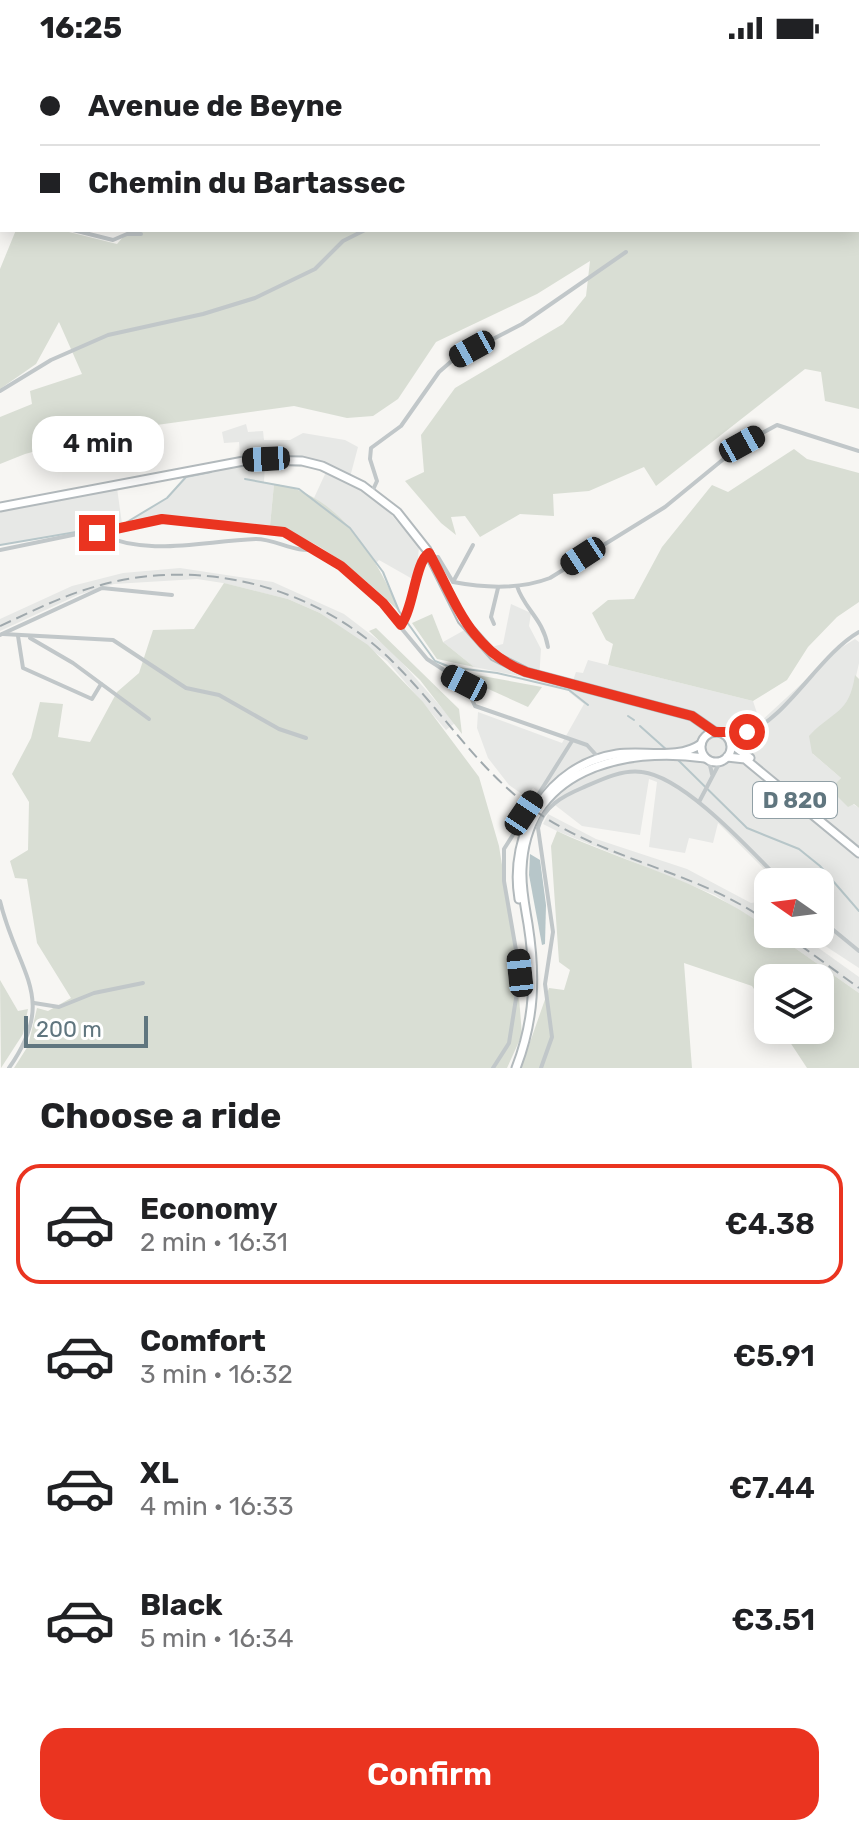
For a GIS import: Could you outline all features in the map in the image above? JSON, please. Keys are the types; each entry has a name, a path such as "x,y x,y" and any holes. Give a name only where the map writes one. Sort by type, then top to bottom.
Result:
{"main road":[{"path":"0,507 269,459 322,466 372,492 397,512 430,556 462,620 485,648 505,663 526,672 692,716 730,742 724,760 683,754 661,755 618,759 589,768 558,788 540,810 526,840 522,872 532,956 532,1013 516,1068"},
{"path":"679,713 701,729 707,759"},
{"path":"683,754 719,732"},
{"name":"D 820","path":"730,742 859,851"},
{"name":"D 820","path":"724,760 745,759 859,851"}],"street":[{"path":"81,232 113,240 133,232 141,234"},
{"path":"0,391 51,360 108,335 255,298 315,269 343,241 361,232"},
{"path":"372,492 377,481 370,459 371,448 401,426 439,372 454,359 522,324 626,252"},
{"path":"453,582 498,587 550,578 658,512 742,444 777,425 859,451"},
{"path":"0,550 43,539 97,533 150,519 276,530 316,549 372,593 403,622 436,668 464,683 475,706 587,745 597,756"},
{"path":"97,533 139,547 163,544 186,548 257,539 304,550 316,549"},
{"path":"453,582 473,545"},
{"path":"403,622 418,580 421,560 438,557 453,582"},
{"path":"517,586 534,610 548,647"},
{"path":"494,624 491,617 498,587"},
{"path":"1,634 102,588 172,595"},
{"path":"1,634 28,637 57,651 149,719"},
{"path":"17,634 21,637 23,668 92,699 101,684"},
{"path":"719,732 750,731 778,709 821,661 858,634"},
{"path":"28,637 71,635 113,640 186,688 219,695 247,708 279,729 306,738"},
{"path":"730,742 737,732"},
{"path":"493,1068 509,1043 520,973 504,881 504,849 572,741"},
{"path":"707,759 713,776"},
{"path":"699,802 724,760"},
{"path":"601,766 605,778"},
{"path":"541,1068 552,1037 545,984 553,932 540,822 561,799 605,778 646,773 699,802 767,868"},
{"path":"0,901 34,1003 26,1045 9,1068"},
{"path":"834,930 859,951"},
{"path":"34,1003 59,1007 94,993 143,983"}],"shaded area":[{"path":"15,232 69,232 117,244 127,232 859,232 859,409 825,401 821,372 805,369 656,486 644,467 589,491 553,494 554,516 520,514 480,537 465,516 451,517 456,535 441,523 405,481 424,472 421,435 455,388 563,324 586,296 590,261 537,294 436,342 398,399 373,416 347,418 294,406 106,432 0,464 0,417 32,404 30,391 82,374 59,322 36,364 0,389 0,269"},
{"path":"246,424 248,432 263,431 264,440 290,440 303,433 345,440 358,447 349,481 389,512 419,547 416,581 379,560 376,563 350,528 314,498 326,472 311,468 265,464 264,482 274,484 270,526 168,516 130,520 167,498 186,477 241,466 239,442 224,443 222,432"},
{"path":"794,449 807,459 859,473 859,602 837,617 808,647 787,680 753,701 608,665 613,644 606,640 592,613 608,600 634,599 662,547 712,485 728,492"},
{"path":"274,484 317,500 352,530 379,570 399,611 355,572 323,549 306,539 270,526"},
{"path":"117,488 122,524 0,545 0,512"},
{"path":"180,568 273,582 344,614 391,650 455,723 446,730 387,661 320,613 288,599 223,583 197,579 114,584 78,595 0,631 0,619 72,586 123,573"},
{"path":"224,583 288,599 320,613 368,645 423,702 479,777 499,846 515,947 522,1035 507,1068 14,1068 28,1046 37,1008 48,1011 71,998 37,943 27,879 15,878 10,861 28,850 29,802 12,774 31,738 40,702 63,704 58,737 90,742 117,692 139,673 153,630 194,629"},
{"path":"511,604 531,613 529,626 541,649 539,680 474,667 443,642 470,627 491,647 503,644"},
{"path":"432,614 443,642 474,667 437,659 412,623"},
{"path":"376,628 459,709 462,734 420,680 369,631"},
{"path":"855,639 859,642 859,663 851,699 813,754 841,778 830,790 859,808 859,968 828,948 834,948 834,868 763,868 718,823 713,843 689,838 685,853 649,847 657,782 649,779 640,835 582,826 533,788 526,797 509,785 488,758 477,728 478,712 562,743 584,704 569,692 576,672 583,673 588,660 753,701 760,722 839,649"},
{"path":"444,669 542,687 528,707"},
{"path":"855,675 859,679 859,808 854,804 848,807 830,789 841,778 812,753 809,736 844,705"},
{"path":"548,814 596,839 687,869 754,902 754,920 715,895 543,824"},
{"path":"557,831 666,874 754,919 754,948 795,948 818,964 754,964 754,989 684,963 692,1068 521,1068 549,988 564,990 570,970 559,962 551,846"},
{"path":"530,854 540,860 546,905 545,944 542,945 529,875"},
{"path":"795,948 819,948 859,977 859,993 834,975 834,964 818,964"},
{"path":"834,975 859,993 859,1068 807,1068 791,1044 834,1044"},
{"path":"0,980 18,1011 28,1009 23,1034 1,1068"}],"waterway":[{"path":"127,522 167,498 186,477 211,472"},
{"path":"245,479 299,489 350,528 383,572 399,611 435,661 450,667 497,673 569,690 588,705"},
{"path":"0,545 82,531"},
{"path":"628,716 634,720"},
{"path":"640,726 668,751"},
{"path":"676,758 747,828 799,849 820,866 859,911"}],"railway":[{"path":"0,626 75,593 140,577 218,577 294,597 362,635 392,661 477,758 534,810 590,842 711,890 754,913"},
{"path":"804,948 859,988"}],"route":[{"path":"97,533 150,519 186,520 284,532 341,566 383,603 401,625 413,599 419,565 423,556 429,553 462,620 485,648 505,663 526,672 692,716 715,732 747,732"}]}
